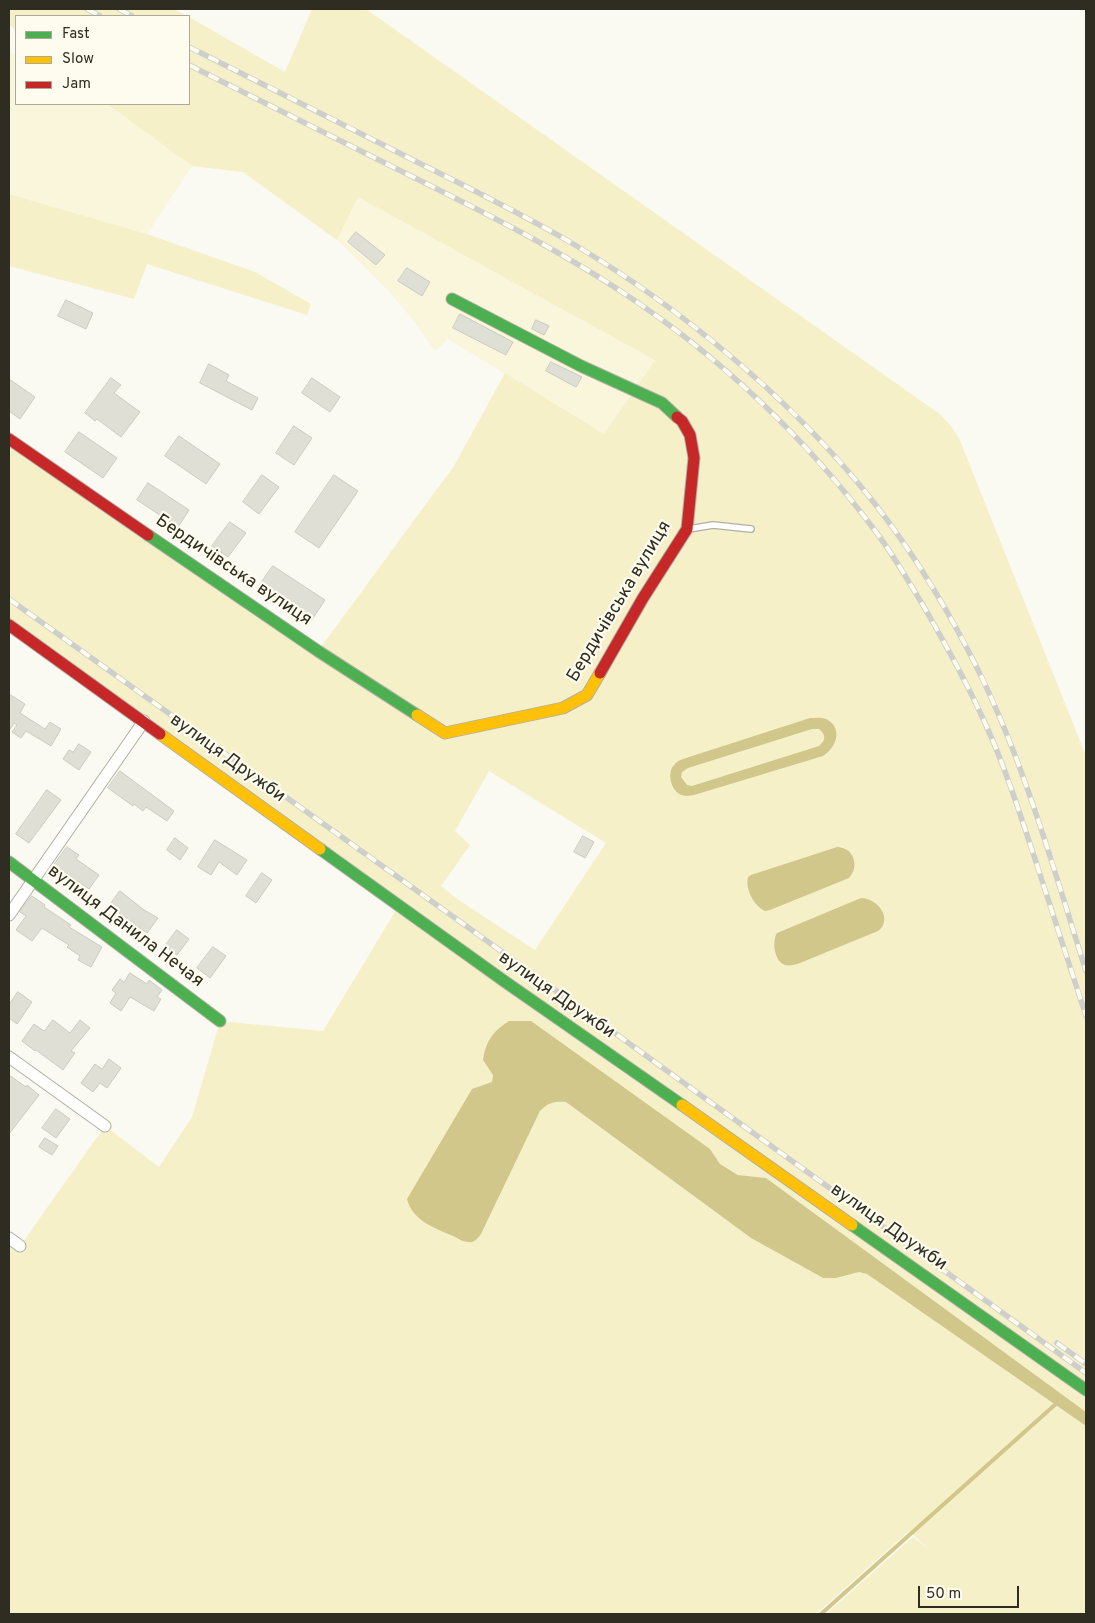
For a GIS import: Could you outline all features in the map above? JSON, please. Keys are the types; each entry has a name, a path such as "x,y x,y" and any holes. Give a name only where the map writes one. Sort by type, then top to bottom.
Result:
{"street":[{"name":"Бердичівська вулиця","path":"9,439 318,651 445,733 563,708 587,695 643,598 686,529 694,458 690,436 682,420 662,403 581,366 452,299"},
{"name":"вулиця Дружби","path":"9,625 504,981 790,1180 1086,1390"},
{"path":"9,915 144,721"},
{"name":"вулиця Данила Нечая","path":"9,862 220,1021"},
{"path":"9,1057 105,1126"},
{"path":"9,1238 20,1246"}],"lane":[{"path":"686,529 713,526 751,529"}],"shaded area":[{"path":"9,9 174,9 185,15 15,15 15,30 9,24"},
{"path":"312,9 366,9 941,415 959,438 1086,756 1086,1412 766,1178 739,1175 720,1164 710,1149 493,1075 481,1234 540,1111 552,1103 566,1102 751,1238 823,1278 836,1278 859,1272 867,1274 1086,1426 1086,1614 826,1614 913,1537 929,1549 909,1531 816,1614 9,1614 9,1238 20,1246 105,1126 159,1167 192,1117 220,1021 323,1031 399,905 9,625 9,439 318,651 454,466 505,373 604,434 655,360 358,197 337,240 243,172 192,166 108,105 190,105 190,18 285,72","holes":["489,771 606,843 535,950 460,901 441,886 470,845 455,831"]},
{"path":"9,50 15,55 15,105 108,105 192,166 147,234 9,194"},
{"path":"9,194 147,234 255,272 311,304 307,315 147,264 134,299 9,266"},
{"path":"358,197 656,359 604,434 448,339 435,351 389,291 337,240"},
{"path":"810,718 826,719 835,727 836,738 834,743 823,756 688,796 682,795 675,790 670,775 677,762","holes":["812,729 819,729 823,733 824,738 819,746 692,786 687,785 681,777 682,772 688,768"]},
{"path":"837,847 848,850 854,858 854,869 849,878 770,910 765,911 761,909 754,901 749,892 747,882 748,877 751,875"},
{"path":"861,898 873,901 882,910 884,921 883,926 878,931 798,964 787,965 780,962 775,950 775,936 777,933"},
{"path":"509,1021 531,1021 710,1149 720,1164 738,1175 766,1178 1086,1412 1086,1426 867,1274 859,1272 836,1278 823,1278 751,1238 566,1102 551,1103 540,1111 481,1234 475,1240 472,1242 464,1241 438,1230 419,1218 414,1213 407,1199 472,1089 492,1082 493,1075 483,1060 484,1053 491,1037"}],"building":[{"path":"356,232 385,255 376,265 348,242"},
{"path":"407,268 430,282 422,296 398,281"},
{"path":"66,300 93,313 86,329 58,316"},
{"path":"460,314 513,342 506,355 453,328"},
{"path":"536,320 549,326 544,335 532,329"},
{"path":"551,362 582,377 576,387 546,371"},
{"path":"209,364 229,375 226,381 258,398 252,410 200,383"},
{"path":"111,378 121,385 114,393 140,412 121,437 97,419 95,421 85,413"},
{"path":"312,378 340,397 330,412 302,393"},
{"path":"9,379 35,397 20,419 9,411"},
{"path":"294,426 312,438 294,465 276,453"},
{"path":"79,432 117,458 103,478 65,452"},
{"path":"179,436 220,464 206,484 165,456"},
{"path":"262,475 279,487 259,514 243,502"},
{"path":"334,475 358,491 319,548 295,532"},
{"path":"148,483 189,510 178,527 137,500"},
{"path":"230,522 246,533 228,557 212,546"},
{"path":"273,566 325,600 311,621 259,586"},
{"path":"9,694 25,704 20,713 45,729 50,722 61,729 51,746 26,731 21,738 12,732 17,725 14,723 9,731"},
{"path":"79,744 91,752 79,770 63,759 69,750 73,752"},
{"path":"120,771 174,811 167,821 146,807 143,811 134,804 133,806 108,788"},
{"path":"47,790 61,800 29,843 16,834"},
{"path":"583,836 594,842 585,858 574,852"},
{"path":"175,838 188,848 180,860 167,850"},
{"path":"215,840 247,860 237,875 219,862 211,875 198,867"},
{"path":"67,847 79,855 76,859 99,875 89,889 54,865"},
{"path":"262,873 272,880 256,903 246,896"},
{"path":"120,891 144,910 158,918 147,933 109,906"},
{"path":"32,896 45,905 44,907 71,925 69,927 102,947 91,967 78,960 80,956 67,947 69,945 42,928 32,941 16,930 26,916 20,912"},
{"path":"177,930 189,939 177,955 165,946"},
{"path":"213,947 226,956 210,978 197,968"},
{"path":"130,973 147,984 149,980 162,990 157,997 161,999 154,1011 130,997 121,1011 110,1003 116,993 112,990 120,979 124,982"},
{"path":"18,992 32,1002 17,1024 9,1018 9,1005"},
{"path":"53,1020 70,1033 80,1020 90,1028 71,1051 75,1053 63,1070 22,1041 34,1024 44,1031"},
{"path":"109,1059 121,1068 107,1088 100,1083 93,1092 81,1083 95,1064 102,1069"},
{"path":"9,1075 26,1087 27,1085 39,1095 9,1134"},
{"path":"56,1109 70,1119 56,1138 42,1128"},
{"path":"45,1138 58,1146 52,1155 39,1147"}],"waterway":[{"path":"821,1614 1058,1402"}],"railway":[{"path":"87,9 98,15"},
{"path":"119,9 130,15"},
{"path":"190,48 497,202 614,269 692,325 729,355 800,420 833,454 893,528 934,589 989,692 1035,810 1086,971"},
{"path":"190,66 491,217 544,245 596,276 622,292 693,343 727,371 790,432 849,497 883,541 924,607 964,679 993,740 1006,775 1086,1016"},
{"path":"9,599 1086,1373"},
{"path":"1057,1343 1086,1364"}],"traffic: fast":[{"path":"452,299 581,366 662,403 677,417"},
{"path":"148,535 318,651 417,715"},
{"path":"320,849 504,981 682,1105"},
{"path":"9,862 220,1021"},
{"path":"852,1225 1086,1390"}],"traffic: slow":[{"path":"417,715 445,733 563,708 587,695 600,673"},
{"path":"160,734 320,849"},
{"path":"682,1105 852,1225"}],"traffic: jam":[{"path":"600,673 643,598 687,529 694,458 690,435 682,421 677,417"},
{"path":"9,439 148,535"},
{"path":"9,625 160,734"}]}
